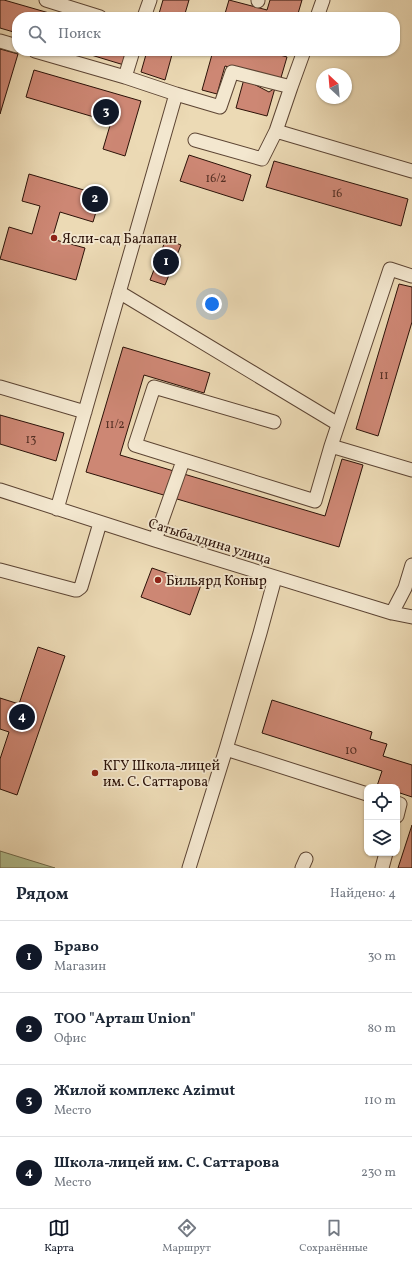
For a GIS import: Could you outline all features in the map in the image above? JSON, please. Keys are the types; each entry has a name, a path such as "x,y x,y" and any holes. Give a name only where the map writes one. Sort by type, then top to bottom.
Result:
{"street":[{"path":"46,0 84,12"},
{"path":"146,12 150,0"},
{"path":"318,12 323,0"},
{"path":"0,41 12,45"},
{"path":"52,56 220,107 232,72 291,87"},
{"path":"125,77 131,56"},
{"path":"195,140 262,159 276,131 302,56"},
{"path":"57,509 176,94"},
{"path":"276,131 412,171"},
{"path":"274,422 154,387 135,445 315,501 338,424 390,269 412,276"},
{"path":"119,292 338,424"},
{"path":"0,387 85,412"},
{"path":"331,446 412,470"},
{"path":"155,540 183,461"},
{"name":"Сатыбалдина улица","path":"0,490 275,578 392,613 412,617"},
{"path":"0,570 77,590 81,587 100,522"},
{"path":"392,613 404,588 412,565"},
{"path":"189,868 226,749 275,578"},
{"path":"226,749 364,793"},
{"path":"382,868 385,856"}],"green space":[{"path":"0,851 55,868 0,868"}],"building":[{"path":"0,0 46,12 12,12 12,32 0,28"},
{"path":"163,0 189,0 185,12 159,12"},
{"path":"229,0 267,10 270,0 302,0 298,12 225,12"},
{"path":"0,49 12,52 12,56 17,56 0,114"},
{"path":"94,56 127,56 124,65"},
{"path":"146,56 172,56 165,80 141,72"},
{"path":"212,56 287,57 280,81 225,66 217,94 202,90"},
{"path":"34,70 141,101 125,156 103,149 111,122 26,97"},
{"path":"244,79 269,92 275,88 267,116 236,108"},
{"path":"189,155 251,175 243,201 180,181"},
{"path":"274,161 408,199 401,226 266,187"},
{"path":"29,174 101,195 93,222 60,212 52,239 85,248 76,280 0,259 9,227 32,234 40,206 22,201"},
{"path":"166,239 181,245 165,285 150,280"},
{"path":"399,284 412,287 412,322 378,436 356,429"},
{"path":"123,347 210,373 204,393 144,375 120,455 325,516 342,459 363,465 339,547 86,472"},
{"path":"0,415 64,433 56,461 0,444"},
{"path":"152,568 201,585 190,615 141,597"},
{"path":"38,647 65,656 17,795 0,789 0,759 9,732 0,729 0,698 19,704"},
{"path":"272,700 372,732 370,739 387,744 383,756 412,765 412,797 400,793 400,784 378,784 382,771 262,733"},
{"path":"412,825 412,868 398,868"}],"place":[{"name":"Жилой комплекс Azimut","path":"106,112"},
{"name":"ТОО \"Арташ Union\"","path":"95,199"},
{"name":"Ясли-сад Балапан","path":"54,238"},
{"name":"Браво","path":"166,262"},
{"name":"Бильярд Коныр","path":"158,580"},
{"name":"Школа-лицей им. С. Саттарова","path":"22,717"},
{"name":"КГУ Школа-лицей им. С. Саттарова","path":"95,773"}]}
